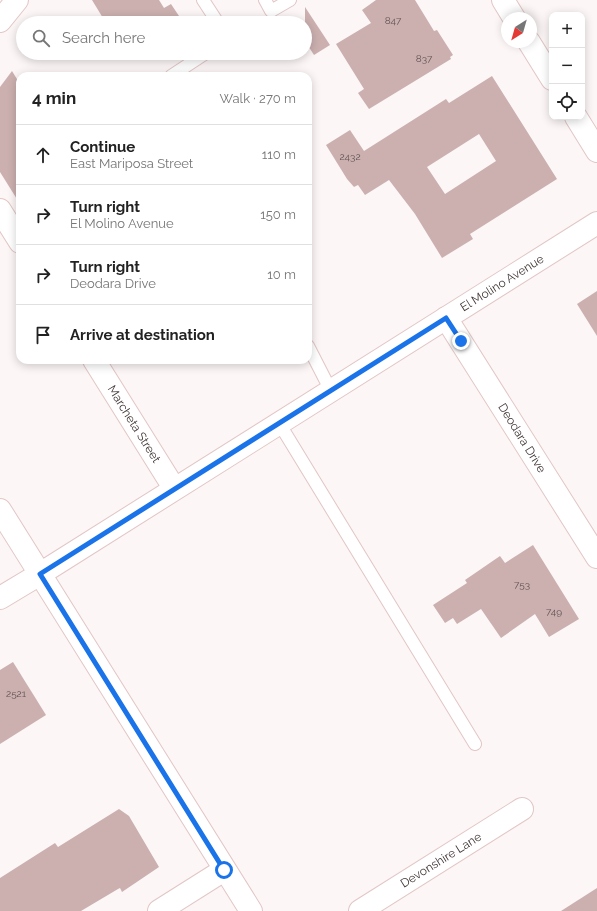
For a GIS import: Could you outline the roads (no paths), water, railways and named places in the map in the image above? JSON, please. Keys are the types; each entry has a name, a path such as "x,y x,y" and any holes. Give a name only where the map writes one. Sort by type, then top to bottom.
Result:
{"street":[{"path":"0,21 17,0"},
{"path":"503,0 510,12"},
{"path":"533,48 549,74"},
{"path":"578,120 597,151"},
{"path":"0,210 16,236"},
{"name":"El Molino Avenue","path":"0,598 597,223"},
{"name":"Deodara Drive","path":"446,318 597,557"},
{"name":"Marcheta Street","path":"96,364 174,488"},
{"path":"0,510 251,911"},
{"name":"Devonshire Lane","path":"360,911 522,809"},
{"path":"159,911 224,870"}],"lane":[{"path":"203,0 213,16"},
{"path":"265,0 271,12 290,0"},
{"path":"177,72 195,60"},
{"path":"312,354 331,390"},
{"path":"279,423 475,744"}]}
